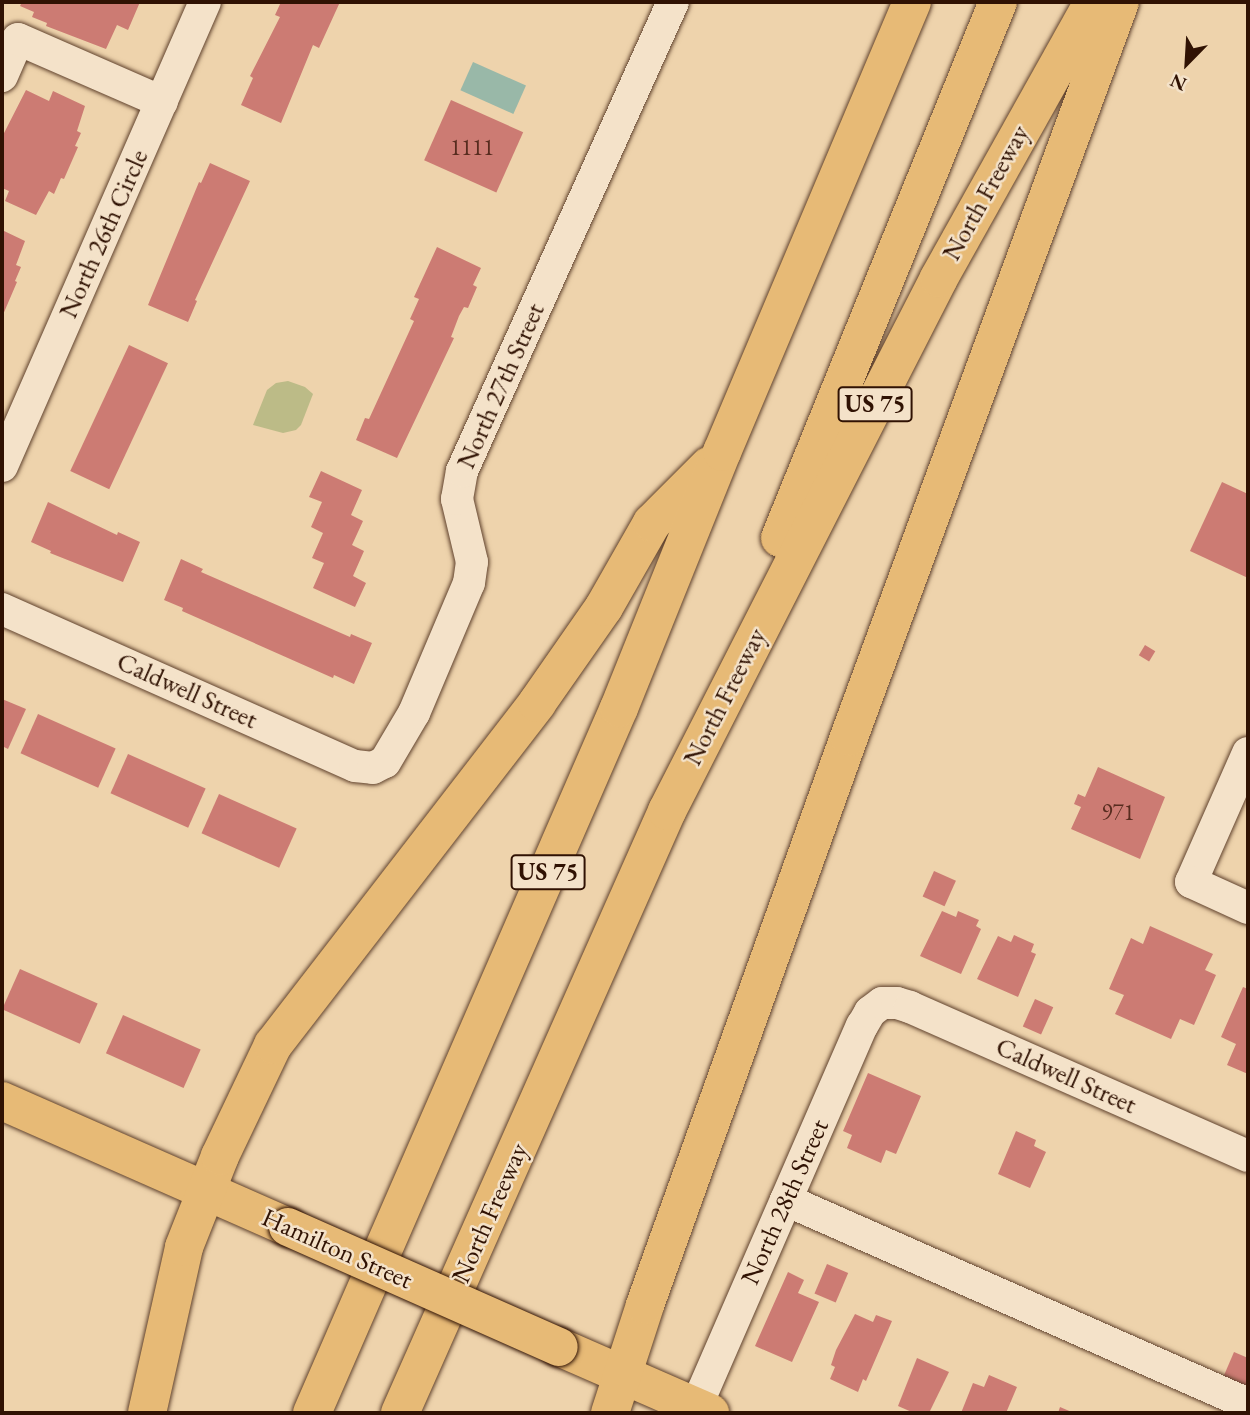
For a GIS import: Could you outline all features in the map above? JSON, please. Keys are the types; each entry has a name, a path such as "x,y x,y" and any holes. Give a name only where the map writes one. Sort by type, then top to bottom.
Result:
{"main road":[{"name":"US 75","path":"313,1413 620,708 722,452 912,2"},
{"path":"667,811 998,2"},
{"name":"North Freeway","path":"400,1413 667,811 939,278 1093,2"},
{"path":"610,1413 844,750 1120,2"},
{"path":"147,1413 181,1256 205,1191 255,1078 293,1016 537,703 604,607 652,523 722,452"},
{"name":"Hamilton Street","path":"2,1101 703,1410"}],"street":[{"name":"North 26th Circle","path":"2,466 15,401 162,102 205,2"},
{"name":"North 27th Street","path":"373,768 385,762 402,737 470,583 472,562 457,499 462,471 673,2"},
{"path":"2,76 18,39 162,102"},
{"name":"Caldwell Street","path":"2,609 355,765 373,768"},
{"path":"1248,753 1191,882 1248,908"},
{"name":"Caldwell Street","path":"882,1003 911,1007 1248,1156"},
{"name":"North 28th Street","path":"703,1410 786,1200 862,1026 874,1008 882,1003"},
{"path":"786,1200 1248,1404"}],"shaded area":[{"path":"473,62 526,86 513,114 460,90"},
{"path":"288,381 305,387 313,394 301,425 296,430 283,433 253,425 267,390 276,383"}],"building":[{"path":"22,2 140,2 128,30 117,25 106,49 46,26 47,23 32,17 34,12 20,6"},
{"path":"281,2 340,2 319,48 313,45 281,123 241,105 253,78 250,76 280,17 275,15"},
{"path":"26,90 49,101 53,91 85,106 77,131 81,133 75,146 78,147 64,179 61,178 54,194 49,191 36,215 5,201 9,191 2,188 2,137"},
{"path":"451,100 523,132 496,192 424,160"},
{"path":"210,163 250,181 195,300 197,301 188,322 148,305 199,182 201,183"},
{"path":"2,230 25,241 16,265 21,267 15,281 17,282 2,317"},
{"path":"437,247 481,268 473,285 477,287 468,308 464,307 459,316 451,337 454,338 397,458 356,440 365,418 369,419 414,321 410,319 419,299 414,297"},
{"path":"129,345 168,363 109,489 70,471"},
{"path":"321,471 362,490 351,515 363,521 352,545 364,551 353,576 366,583 355,607 313,588 324,563 312,558 323,533 311,527 322,502 309,497"},
{"path":"1222,482 1248,494 1248,578 1190,551"},
{"path":"48,502 117,535 118,532 140,542 123,582 50,553 51,551 31,542"},
{"path":"181,559 203,569 201,572 350,637 351,634 372,643 354,684 334,675 333,678 182,611 183,608 164,600"},
{"path":"1145,645 1155,651 1149,661 1139,655"},
{"path":"2,699 26,709 8,749 2,746"},
{"path":"38,714 116,749 98,788 21,753"},
{"path":"128,754 206,789 188,828 111,793"},
{"path":"1098,767 1165,797 1140,859 1071,829 1081,807 1074,804 1078,794 1085,797"},
{"path":"219,794 297,829 279,868 202,833"},
{"path":"934,871 956,881 945,906 923,897"},
{"path":"942,911 956,917 958,911 979,920 976,926 981,929 961,974 920,956"},
{"path":"1150,926 1213,954 1205,970 1216,975 1194,1025 1180,1019 1171,1039 1115,1014 1124,995 1109,989 1131,938 1143,944"},
{"path":"1014,935 1034,944 1031,952 1036,954 1018,997 977,979 998,936 1011,942"},
{"path":"20,969 98,1004 80,1044 2,1009"},
{"path":"1243,987 1248,989 1248,1074 1227,1065 1236,1044 1221,1037"},
{"path":"1035,999 1053,1007 1041,1035 1023,1026"},
{"path":"123,1015 201,1050 184,1088 106,1053"},
{"path":"868,1073 921,1096 896,1154 886,1150 881,1163 847,1148 852,1135 843,1131"},
{"path":"1016,1131 1036,1140 1034,1146 1046,1152 1030,1188 998,1174"},
{"path":"827,1264 848,1273 836,1302 814,1293"},
{"path":"788,1272 804,1280 798,1293 819,1302 792,1362 755,1346"},
{"path":"855,1314 873,1322 876,1315 892,1321 866,1381 863,1379 858,1392 830,1379 835,1367 831,1365 836,1350"},
{"path":"1234,1352 1248,1358 1248,1391 1222,1380"},
{"path":"917,1358 949,1372 929,1413 914,1413 898,1406"},
{"path":"989,1375 1017,1387 1006,1413 961,1413 973,1383 984,1387"},
{"path":"1060,1407 1074,1413 1058,1413"}]}
